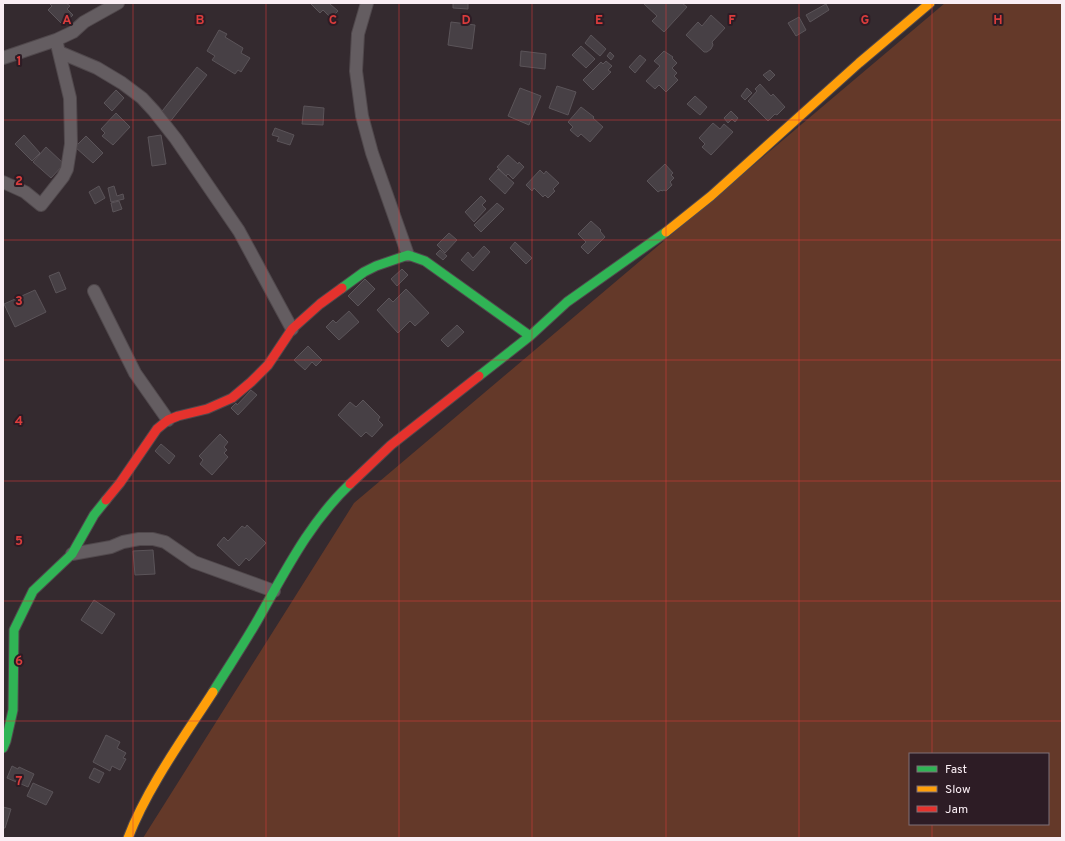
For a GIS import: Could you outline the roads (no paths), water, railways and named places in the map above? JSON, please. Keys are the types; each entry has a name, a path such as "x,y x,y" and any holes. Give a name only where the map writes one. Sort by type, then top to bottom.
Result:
{"street":[{"path":"3,58 56,40 73,32 84,22 118,3"},
{"path":"367,3 358,34 356,63 362,116 372,153 408,256"},
{"path":"128,838 134,822 156,782 246,640 299,547 316,523 360,473 391,445 530,336 567,302 668,231 711,196 859,63 930,3"},
{"path":"3,182 25,192 41,205 67,169 71,144 70,98 56,40"},
{"path":"59,52 97,68 142,98 154,111 176,139 239,231 292,329"},
{"path":"3,748 13,710 8,686 14,630 33,590 72,554 94,515 120,483 157,430 168,420 207,409 232,398 268,365 292,329 320,304 364,272 376,266 408,256 425,261 530,336"},
{"path":"94,291 135,373 168,420"},
{"path":"72,554 111,547 123,542 139,539 153,539 165,542 194,562 274,592"}]}
